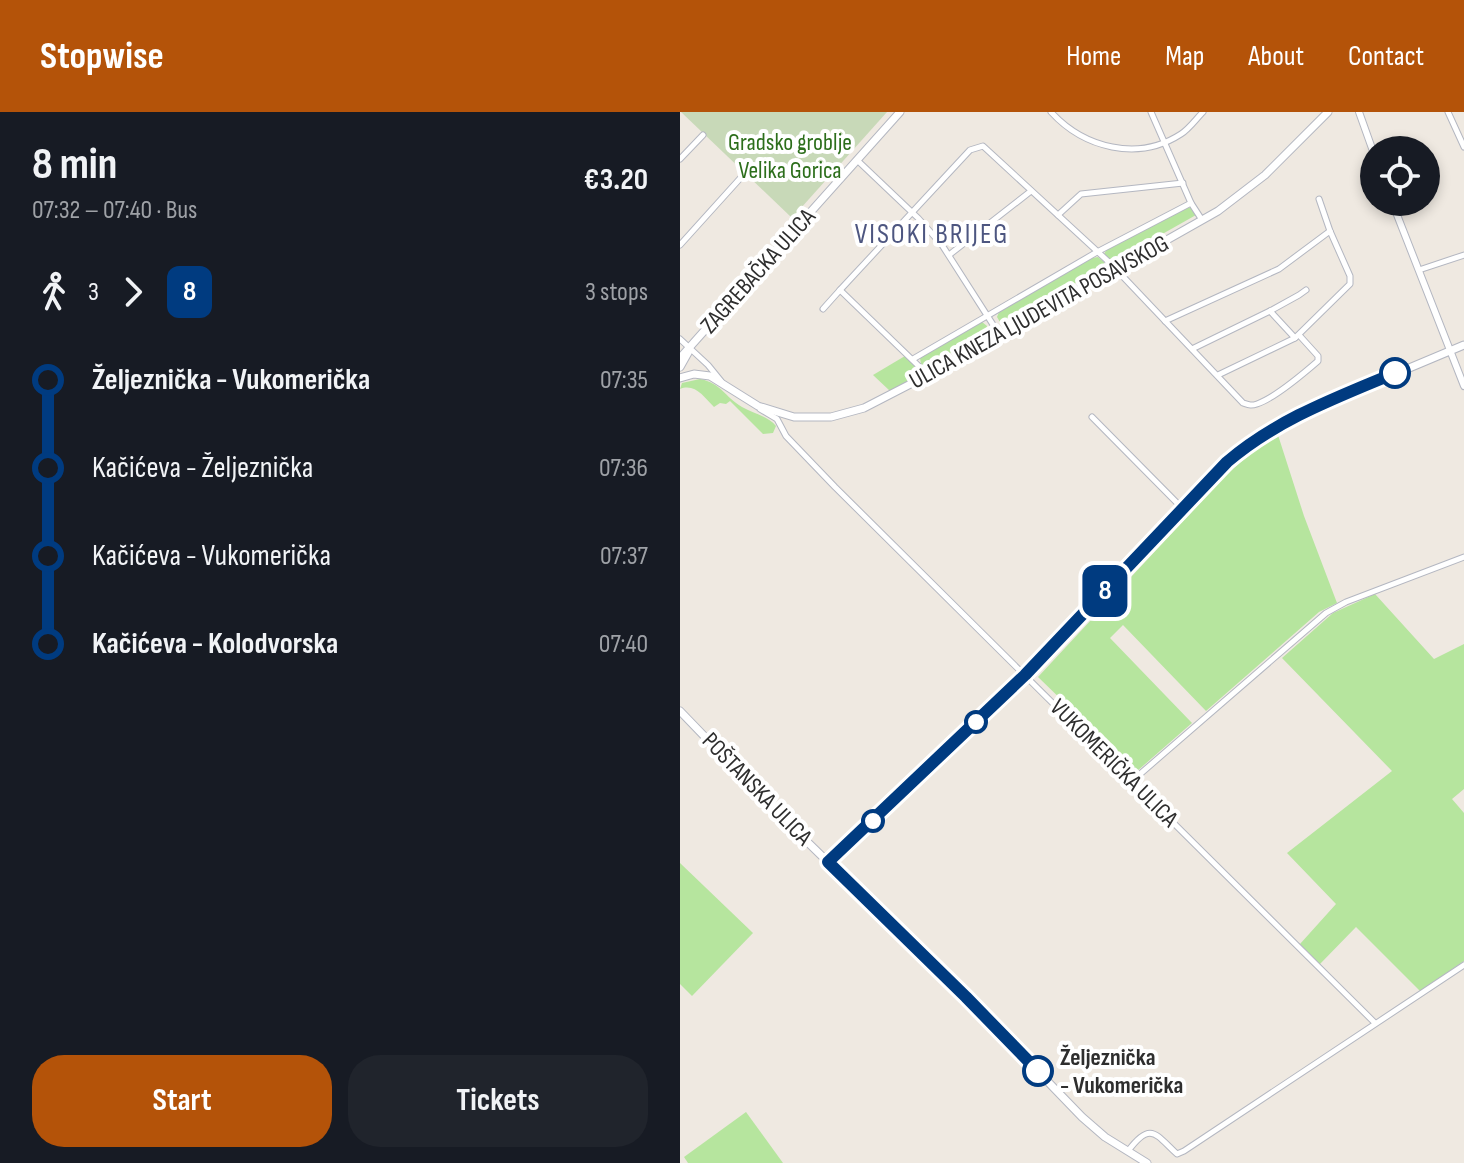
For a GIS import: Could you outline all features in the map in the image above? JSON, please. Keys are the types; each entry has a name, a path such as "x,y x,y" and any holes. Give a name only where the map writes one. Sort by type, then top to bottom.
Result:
{"main road":[{"name":"ZAGREBAČKA ULICA","path":"680,358 900,112"},
{"name":"ULICA KNEZA LJUDEVITA POSAVSKOG","path":"722,381 752,403 785,415 831,417 864,408 1202,220 1265,175 1328,112"},
{"path":"828,862 1025,675 1182,508 1246,445 1295,416 1464,345"},
{"path":"680,367 687,358 689,348"},
{"path":"680,378 705,374 722,381"},
{"name":"POŠTANSKA ULICA","path":"680,711 1082,1117 1105,1137 1147,1163"}],"street":[{"path":"1051,112 1078,135 1122,150 1150,148 1165,142 1183,133 1203,112"},
{"path":"1151,112 1191,203 1202,220"},
{"path":"1448,112 1464,147"},
{"path":"1358,114 1367,136"},
{"path":"680,159 703,135"},
{"path":"823,309 970,150 983,146 1115,269 1243,403 1258,404 1319,360 1270,311"},
{"path":"857,160 931,232 999,334"},
{"path":"680,245 745,173"},
{"path":"1058,215 1081,194 1183,183"},
{"path":"949,255 1031,191"},
{"path":"1218,375 1297,336 1348,287 1351,279 1319,199"},
{"path":"913,359 1097,252 1191,203"},
{"path":"1398,216 1464,386"},
{"path":"1165,321 1279,269 1330,231"},
{"path":"1419,270 1464,255"},
{"path":"840,290 928,375"},
{"path":"1192,349 1306,290"},
{"path":"680,339 722,381"},
{"name":"VUKOMERIČKA ULICA","path":"752,403 777,419 782,431 838,491 1375,1023"},
{"path":"1092,417 1182,508"},
{"path":"1132,781 1326,613 1353,599 1464,557"},
{"path":"1128,1151 1140,1138 1153,1133 1159,1135 1177,1154 1184,1151 1464,965"}],"green space":[{"name":"Gradsko groblje Velika Gorica","path":"681,112 887,112 792,218"},
{"path":"1188,207 1196,215 1111,263 1104,254 1107,249"},
{"path":"1098,257 1104,262 1104,267 1000,322 997,317 999,312"},
{"path":"982,322 987,326 986,332 926,367 921,364 923,355"},
{"path":"905,356 922,373 890,391 873,375"},
{"path":"700,379 718,387 742,407 769,420 776,426 773,433 763,434 730,401 714,407 695,389 680,389 682,383"},
{"path":"1278,435 1337,603 1319,612 1206,711 1123,625 1110,638 1192,723 1136,772 1038,677 1225,476"},
{"path":"1375,594 1434,659 1464,644 1464,789 1452,799 1464,813 1464,961 1420,991 1356,927 1320,964 1300,944 1336,904 1287,853 1392,771 1282,658 1333,613"},
{"path":"680,863 753,933 692,996 680,984"},
{"path":"746,1112 783,1163 688,1163 684,1157"}],"bus line":[{"name":"8","path":"1038,1071 828,862 1025,675 1211,477 1246,445 1295,416 1395,373"}],"place":[{"name":"Željeznička - Vukomerička","path":"1038,1071"}],"district":[{"name":"VISOKI BRIJEG","path":"932,234"}]}
